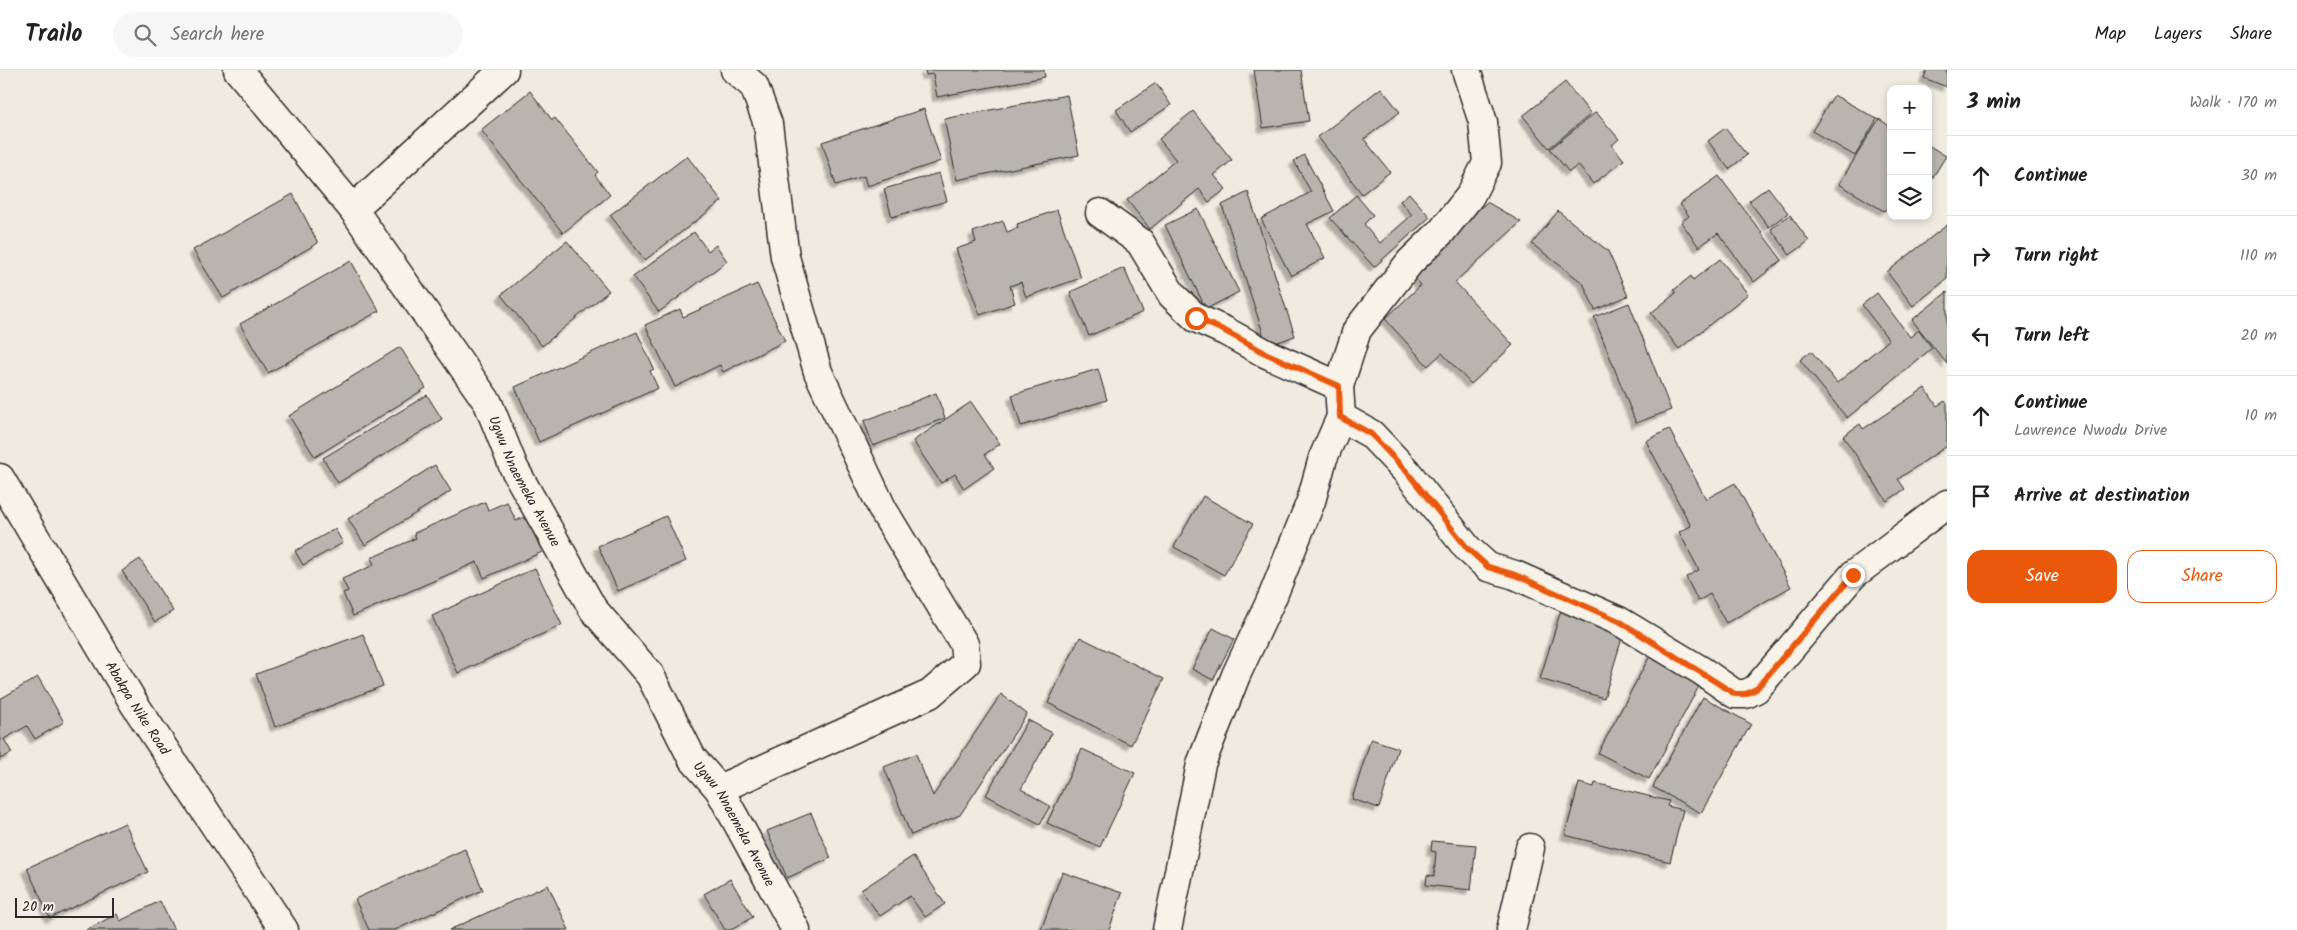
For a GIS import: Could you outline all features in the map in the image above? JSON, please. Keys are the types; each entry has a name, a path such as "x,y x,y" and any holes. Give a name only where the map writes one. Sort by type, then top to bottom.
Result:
{"street":[{"name":"Ugwu Nnaemeka Avenue","path":"238,70 353,208 488,403 514,468 593,609 650,675 692,758 719,789 796,930"},
{"path":"353,208 504,70"},
{"path":"719,789 930,694 966,663 964,644 883,510 818,372 784,256 768,124 754,86 735,70"},
{"path":"1167,930 1201,764 1236,675 1272,598 1311,501 1323,458 1340,417 1339,386 1357,330 1410,262 1442,231 1470,196 1487,163 1484,122 1466,70"},
{"path":"1100,212 1140,242 1172,295 1196,318 1225,331 1265,353 1339,386"},
{"path":"1340,417 1371,434 1407,472 1468,549 1488,567 1515,575 1619,621 1735,694 1746,694 1756,689 1853,575 1947,504"},
{"name":"Abakpa Nike Road","path":"0,478 135,705 284,930"},
{"path":"1511,930 1530,848"}],"building":[{"path":"925,70 1044,70 1045,77 937,97 933,74 926,75"},
{"path":"1254,70 1301,70 1309,121 1263,128"},
{"path":"1927,70 1947,70 1947,87 1924,78"},
{"path":"1565,82 1591,114 1549,148 1523,116"},
{"path":"1156,83 1171,105 1130,132 1116,110"},
{"path":"1381,88 1400,112 1364,139 1390,172 1362,194 1318,137"},
{"path":"530,91 552,120 555,118 598,172 595,175 610,195 563,233 481,130"},
{"path":"1067,95 1079,155 957,180 944,119"},
{"path":"1834,95 1877,119 1855,156 1812,131"},
{"path":"924,109 941,161 867,186 864,176 836,185 822,142"},
{"path":"1193,111 1232,160 1214,175 1226,189 1209,202 1199,189 1150,229 1127,200 1176,160 1159,139"},
{"path":"1596,112 1619,139 1612,145 1624,160 1593,184 1578,165 1569,172 1550,149"},
{"path":"1879,119 1887,124 1887,208 1884,211 1839,184"},
{"path":"1725,128 1747,155 1729,169 1708,141"},
{"path":"1932,147 1946,156 1932,179"},
{"path":"1304,155 1334,211 1307,224 1325,258 1291,276 1261,219 1311,192 1294,161"},
{"path":"687,156 722,201 645,260 610,215"},
{"path":"939,173 947,201 892,217 884,189"},
{"path":"1719,176 1782,260 1754,282 1718,233 1699,247 1681,222 1689,216 1680,204"},
{"path":"1768,187 1788,213 1769,227 1749,201"},
{"path":"1248,192 1295,336 1267,346 1222,205"},
{"path":"1409,193 1430,217 1374,267 1330,218 1356,195 1373,215 1364,224 1380,243 1412,215 1400,201"},
{"path":"293,194 318,243 223,298 193,250"},
{"path":"1487,202 1521,222 1455,282 1513,345 1471,384 1442,353 1428,366 1385,319 1421,285 1410,272"},
{"path":"1198,209 1239,292 1206,309 1165,225"},
{"path":"1057,210 1081,278 1026,297 1021,282 1010,286 1015,303 980,315 956,249 976,242 973,232 1003,221 1007,232 1018,228 1017,224"},
{"path":"1558,211 1608,251 1628,296 1595,310 1583,283 1532,244"},
{"path":"1790,215 1809,241 1790,255 1771,229"},
{"path":"1947,225 1947,279 1913,306 1887,272"},
{"path":"694,232 708,251 716,245 727,261 659,312 633,277"},
{"path":"567,241 609,291 542,346 501,295"},
{"path":"1720,259 1748,294 1679,349 1651,313 1676,293 1674,290 1691,276 1693,280"},
{"path":"351,261 379,311 268,373 240,324"},
{"path":"1124,268 1143,312 1089,336 1070,292"},
{"path":"757,284 785,341 723,372 720,365 675,387 645,325 680,309 683,317"},
{"path":"1947,292 1947,364 1912,320"},
{"path":"1877,293 1910,337 1919,330 1932,348 1847,418 1800,360 1811,351 1837,383 1889,340 1862,305"},
{"path":"1629,303 1671,410 1636,423 1594,317"},
{"path":"637,332 654,369 650,371 658,388 539,442 515,387"},
{"path":"400,347 426,388 315,457 289,416"},
{"path":"1098,369 1107,400 1021,426 1012,395"},
{"path":"1925,388 1937,406 1945,401 1947,404 1947,446 1898,479 1905,489 1887,501 1843,436 1860,424 1863,429"},
{"path":"936,393 945,418 873,446 864,421"},
{"path":"427,395 442,419 338,483 323,458"},
{"path":"971,402 1000,444 985,454 994,468 964,489 955,474 941,483 913,441"},
{"path":"1669,429 1706,499 1735,483 1791,587 1726,623 1710,594 1698,601 1686,577 1699,570 1679,532 1691,526 1646,441"},
{"path":"435,465 451,491 365,545 348,519"},
{"path":"1203,496 1253,524 1224,575 1174,547"},
{"path":"485,502 488,510 507,502 516,521 526,516 542,552 484,578 477,562 353,616 343,593 348,591 342,579 374,565 371,558 416,538 414,533"},
{"path":"666,516 686,561 618,591 598,546"},
{"path":"335,529 343,543 303,565 295,551"},
{"path":"140,559 173,611 155,622 122,571"},
{"path":"535,568 562,625 458,673 432,616"},
{"path":"1561,610 1625,628 1604,698 1540,679"},
{"path":"1213,628 1234,639 1213,680 1192,669"},
{"path":"363,634 383,686 275,727 256,674"},
{"path":"1080,637 1164,679 1131,745 1048,703"},
{"path":"1653,650 1704,677 1649,779 1598,753"},
{"path":"38,677 64,722 35,739 27,726 4,739 12,753 0,759 0,699"},
{"path":"1001,694 1027,714 960,815 911,835 884,767 916,754 933,796"},
{"path":"1703,697 1751,724 1701,813 1653,787"},
{"path":"1028,720 1052,733 1021,789 1050,806 1040,824 986,795"},
{"path":"1371,739 1398,748 1379,808 1352,799"},
{"path":"1082,749 1135,773 1100,847 1047,823"},
{"path":"1579,783 1594,787 1595,783 1669,801 1667,806 1683,810 1670,862 1565,835"},
{"path":"811,813 831,858 787,878 767,831"},
{"path":"125,823 148,872 50,918 27,868"},
{"path":"1432,841 1476,845 1471,890 1426,885 1427,875 1434,876 1436,852 1431,851"},
{"path":"465,849 483,890 395,930 369,930 355,899"},
{"path":"913,856 945,904 925,917 910,896 880,916 861,890"},
{"path":"1062,872 1122,893 1109,930 1041,930"},
{"path":"730,879 753,917 731,930 725,930 704,894"},
{"path":"548,885 569,930 449,930"},
{"path":"160,901 174,930 86,930 117,914 120,921"}],"route":[{"path":"1196,318 1225,331 1265,353 1339,386 1340,417 1371,434 1407,472 1468,549 1488,567 1515,575 1619,621 1702,671 1735,694 1746,694 1756,689 1853,575"}]}
